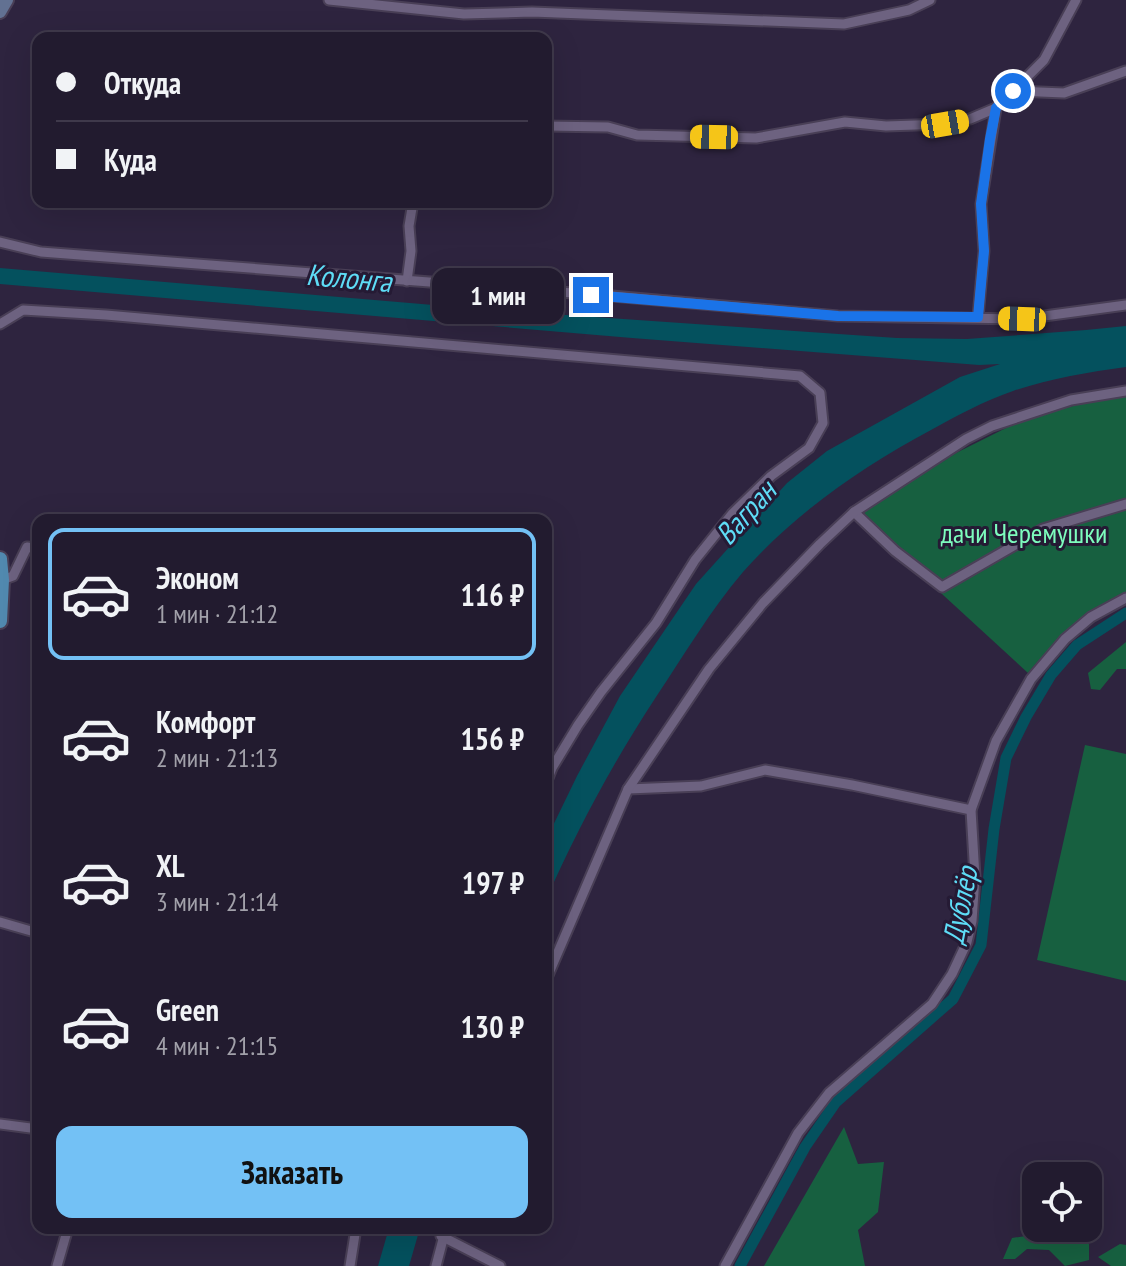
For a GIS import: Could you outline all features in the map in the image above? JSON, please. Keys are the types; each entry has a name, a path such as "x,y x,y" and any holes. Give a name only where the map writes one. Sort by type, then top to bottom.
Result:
{"highway":[{"path":"0,559 0,621"}],"main road":[{"path":"0,12 7,0"}],"street":[{"path":"329,0 464,14 532,12 844,24 909,10 930,0"},
{"path":"552,126 608,127 637,135 756,138 845,122 886,126 945,124 970,119 996,108 1044,60 1076,0"},
{"path":"1013,91 1064,93 1126,71"},
{"path":"978,317 984,251 981,204 996,108"},
{"path":"407,281 412,208"},
{"path":"0,242 41,252 838,316 1022,319 1126,305"},
{"path":"0,324 23,310 106,315 800,376 820,393 823,423 809,448 771,476 732,514 695,560 656,623 601,692 552,768"},
{"path":"552,966 628,789 709,669 754,614 820,544 854,512 953,447 992,426 1071,400 1126,391"},
{"path":"854,512 895,551 942,587 1043,529 1126,504"},
{"path":"2,580 13,576 27,547 32,548"},
{"path":"725,1266 798,1133 829,1093 932,1004 952,974 967,942 972,921 975,877 971,810 996,741 1031,679 1065,639 1091,617 1126,598"},
{"path":"628,789 701,786 765,770 971,810"},
{"path":"0,922 32,931"},
{"path":"0,1124 32,1128"},
{"path":"57,1266 66,1234"},
{"path":"350,1266 355,1234"},
{"path":"436,1266 444,1235 500,1266"}],"green space":[{"name":"дачи Черемушки","path":"1126,396 1126,592 1072,627 1028,673 857,516 956,453 1020,421 1094,400"},
{"path":"1126,642 1126,669 1117,669 1100,690 1091,689 1088,673"},
{"path":"1085,745 1126,754 1126,981 1037,960"},
{"path":"844,1127 858,1164 884,1162 878,1212 858,1230 865,1266 764,1266"},
{"path":"1022,1237 1022,1242 1087,1242 1089,1260 1065,1266 1049,1250 1027,1249 1015,1259 1003,1259 1012,1238"},
{"path":"1120,1244 1126,1245 1126,1266 1111,1266 1098,1257"}],"shaded area":[{"path":"0,268 492,310 897,338 967,339 1126,326 1126,367 1040,383 971,409 905,444 855,476 785,530 731,587 656,697 597,796 552,887 552,828 620,696 696,584 787,483 827,451 960,377 1000,364 979,365 632,338 0,284"},
{"path":"387,1234 418,1234 409,1266 378,1266"}],"waterway":[{"name":"Дублёр","path":"740,1266 805,1147 836,1102 953,999 981,945 994,829 1006,758 1051,675 1077,645 1126,613"}],"route":[{"path":"591,295 838,316 978,317 984,251 981,204 990,139 996,108 1013,91"}],"water label":[{"name":"Колонга","path":"349,277"},
{"name":"Вагран","path":"745,512"}]}
